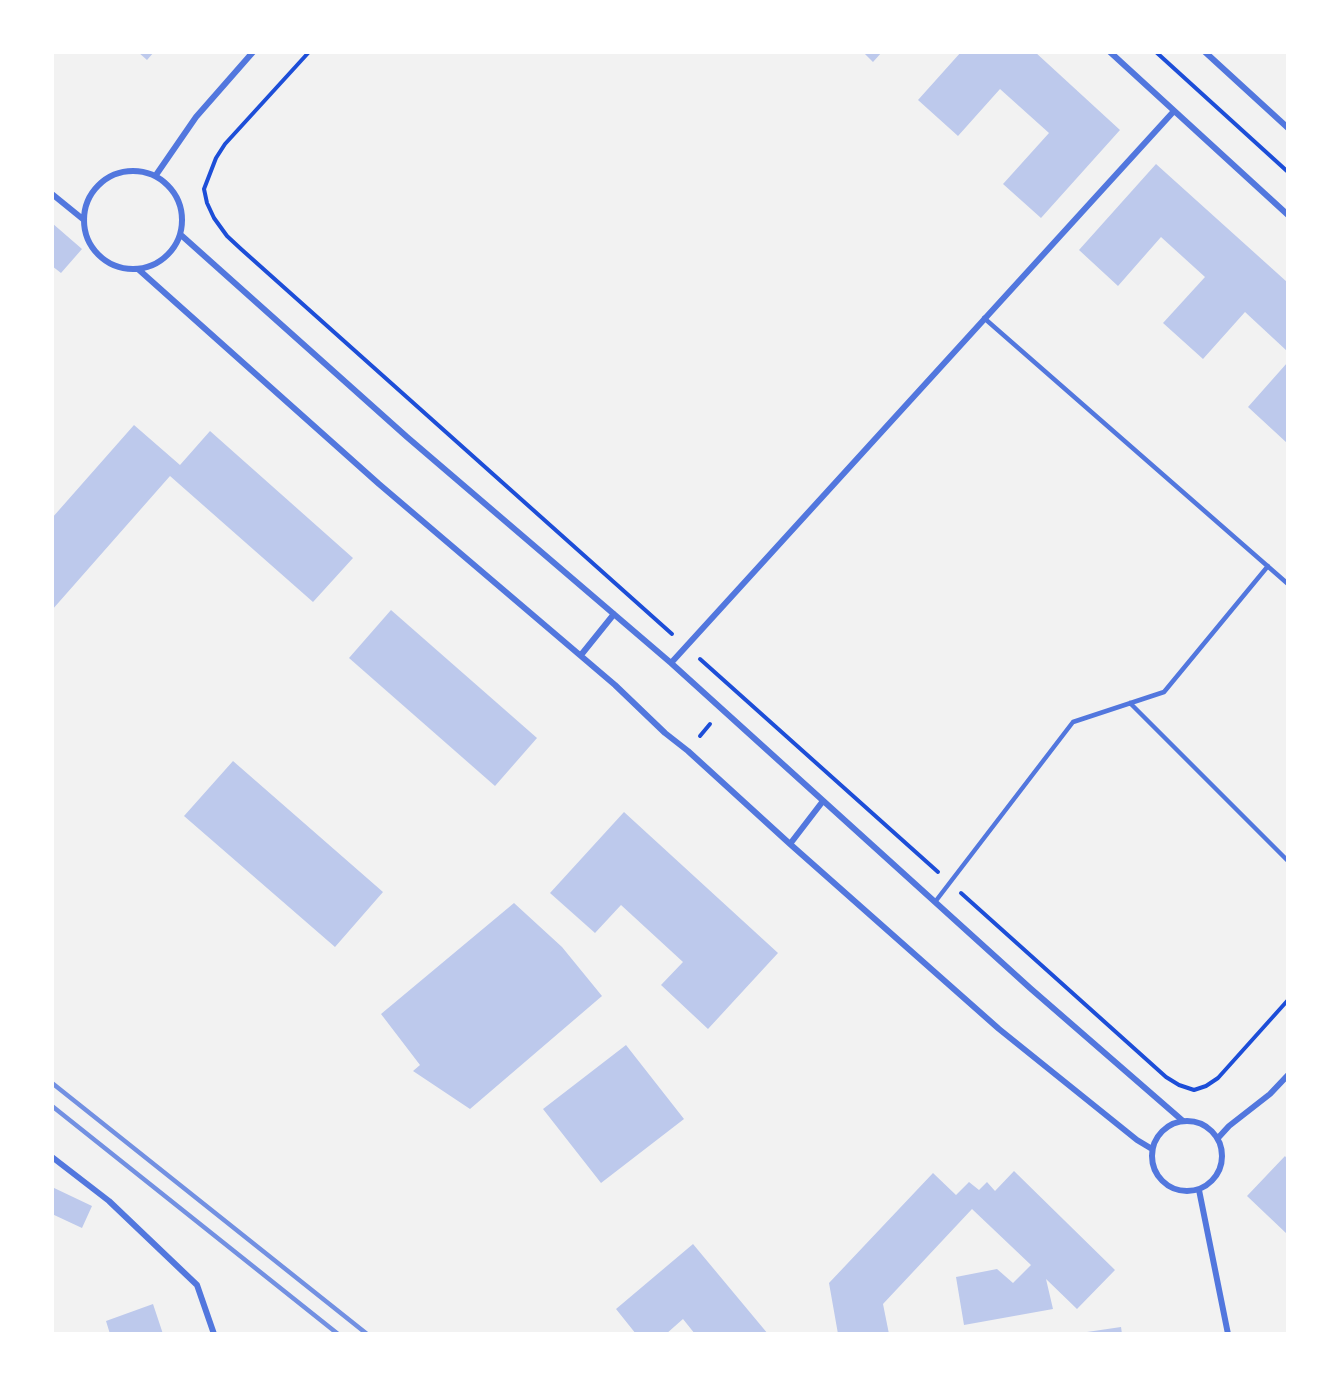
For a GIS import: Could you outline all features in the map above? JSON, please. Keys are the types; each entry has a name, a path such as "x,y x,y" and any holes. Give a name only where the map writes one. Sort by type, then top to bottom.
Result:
{"street":[{"path":"156,175 196,117 253,52"},
{"path":"1110,52 1287,215"},
{"path":"1205,52 1287,128"},
{"path":"670,663 1174,111"},
{"path":"127,170 156,175 176,194 182,207 181,235 174,248 164,259 152,266 138,269 121,268 106,261 94,251 86,236 84,220 86,206 92,192 101,182 114,174 127,170"},
{"path":"52,194 84,220"},
{"path":"181,235 407,437 670,663 1030,988 1183,1121"},
{"path":"138,269 379,484 580,655 999,1029 1137,1140 1152,1149"},
{"path":"580,655 614,614"},
{"path":"790,844 822,801"},
{"path":"1218,1138 1229,1126 1270,1094 1287,1076"},
{"path":"1183,1121 1202,1124 1218,1138 1223,1158 1216,1178 1199,1190 1187,1192 1174,1189 1164,1183 1156,1173 1152,1162 1152,1149 1156,1139 1172,1124 1183,1121"},
{"path":"52,1157 109,1201 197,1285 214,1334"},
{"path":"1199,1190 1228,1334"}],"lane":[{"path":"984,318 1287,584"},
{"path":"935,902 1073,722 1164,692 1268,566"},
{"path":"1130,703 1287,861"}],"path":[{"path":"1156,52 1287,172"}],"building":[{"path":"138,52 154,52 147,60"},
{"path":"863,52 882,52 873,62"},
{"path":"961,52 1035,52 1120,130 1041,218 1003,184 1049,133 1000,89 958,136 918,100"},
{"path":"1156,164 1287,282 1287,351 1245,312 1203,359 1163,323 1205,277 1161,237 1118,286 1079,250"},
{"path":"52,223 82,249 61,273 52,266"},
{"path":"1287,363 1287,443 1248,407"},
{"path":"134,425 180,465 210,431 353,558 313,602 170,476 52,610 52,518"},
{"path":"391,610 537,738 495,786 349,658"},
{"path":"233,761 383,892 335,947 184,816"},
{"path":"624,812 778,953 708,1029 661,985 683,962 621,905 595,933 550,893"},
{"path":"514,903 562,947 602,996 470,1109 413,1071 420,1065 381,1014"},
{"path":"626,1045 684,1119 601,1183 543,1109"},
{"path":"1285,1156 1287,1159 1287,1234 1247,1196"},
{"path":"1014,1171 1115,1270 1077,1309 1046,1279 1053,1309 964,1325 956,1277 997,1269 1013,1283 1031,1265 972,1209 883,1304 889,1334 838,1334 829,1283 933,1173 956,1195 969,1182 979,1190 987,1182 995,1191"},
{"path":"52,1187 92,1206 82,1228 52,1214"},
{"path":"693,1244 768,1334 695,1334 683,1319 666,1334 636,1334 616,1309"},
{"path":"153,1304 163,1334 110,1334 106,1321"},
{"path":"1121,1327 1122,1334 1087,1334 1087,1332"}],"railway":[{"path":"52,1083 367,1334"},
{"path":"52,1106 338,1334"}]}
